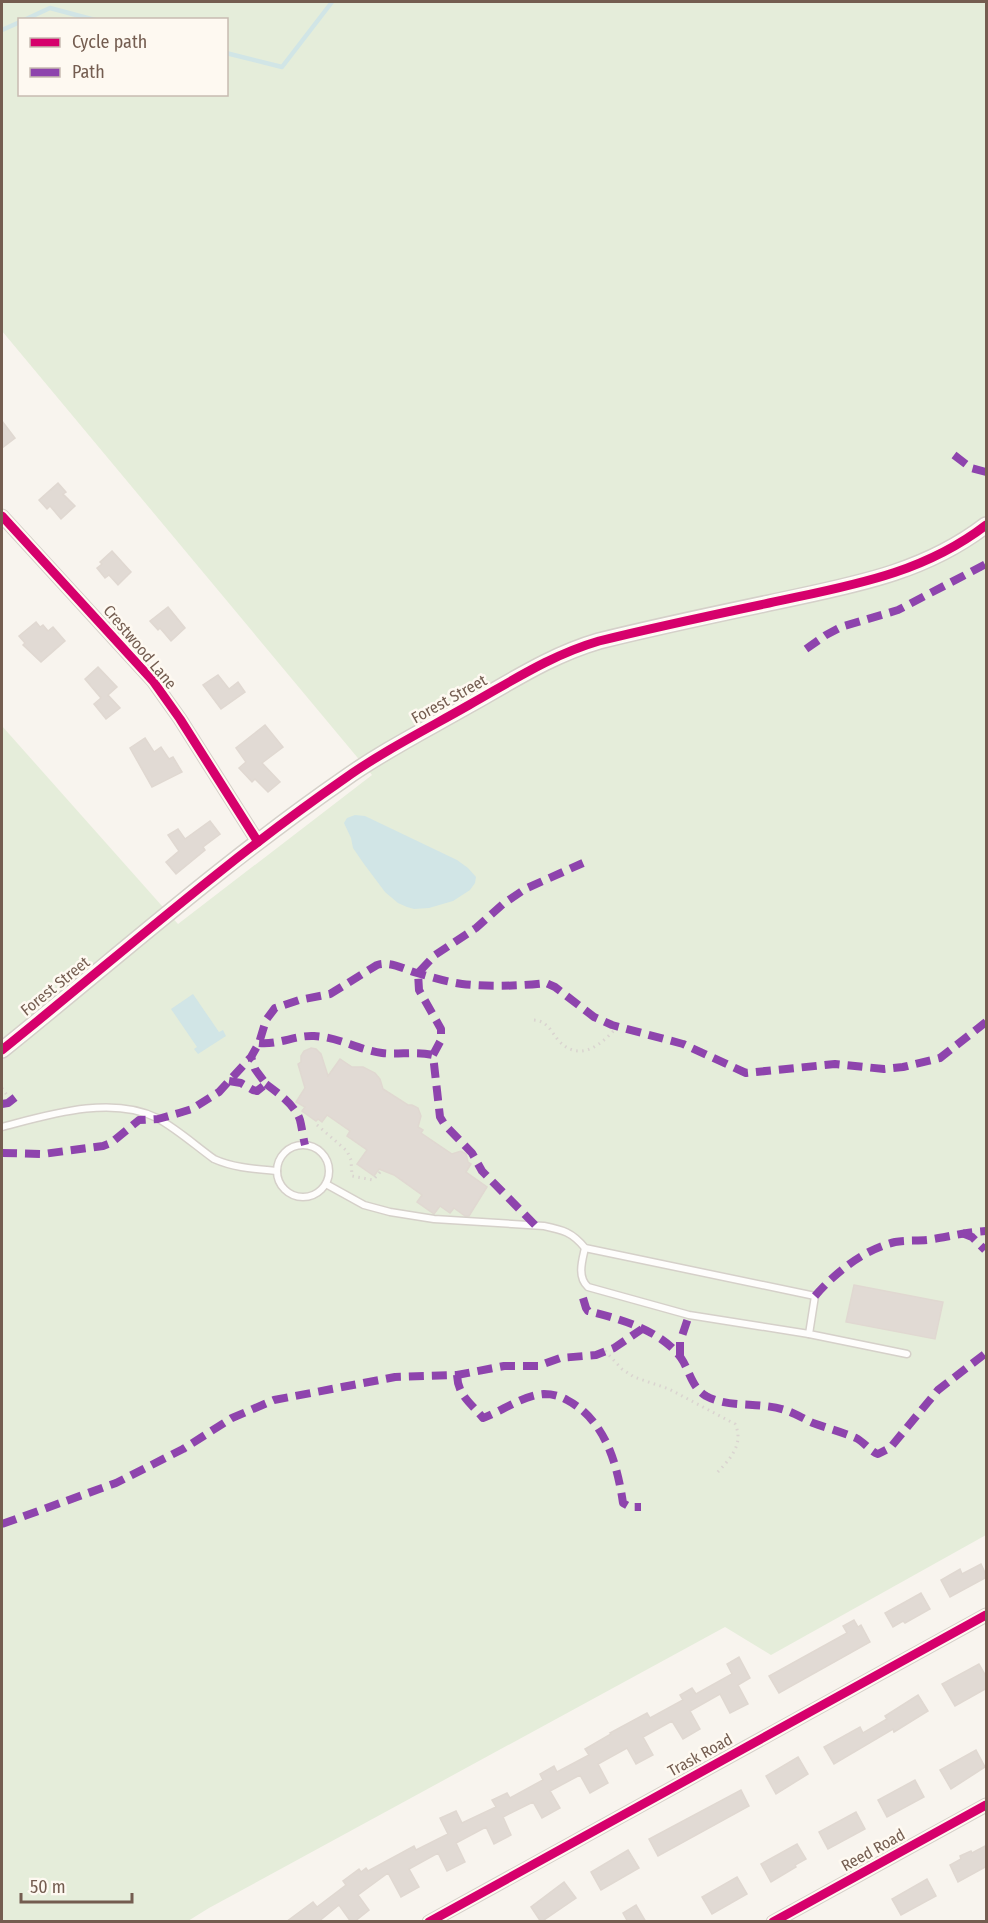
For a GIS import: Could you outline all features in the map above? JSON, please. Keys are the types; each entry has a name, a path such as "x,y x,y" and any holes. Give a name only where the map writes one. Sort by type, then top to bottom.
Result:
{"street":[{"name":"Crestwood Lane","path":"2,516 153,681 180,719 258,842"},
{"name":"Forest Street","path":"2,1050 258,842 342,780 558,655 615,637 838,588 900,572 948,551 987,525"},
{"name":"Trask Road","path":"429,1922 987,1615"},
{"name":"Reed Road","path":"773,1922 987,1805"}],"lane":[{"path":"2,1127 101,1107 133,1110 158,1119 222,1163 278,1171"},
{"path":"301,1144 309,1145 324,1154 330,1170 326,1184 318,1192 302,1197 286,1190 281,1184 278,1171 280,1159 285,1152 301,1144"},
{"path":"326,1184 364,1205 390,1212 434,1219 558,1228 574,1236 585,1248 815,1296 809,1334"},
{"path":"585,1248 581,1265 582,1278 588,1287 689,1315 809,1334 908,1354"}],"path":[{"path":"534,1020 545,1023 567,1047 578,1051 588,1050 602,1043 618,1026"},
{"path":"2,1088 11,1101"},
{"path":"317,1125 343,1147 351,1160 352,1176 374,1180 381,1171"},
{"path":"343,1147 348,1141"},
{"path":"605,1351 622,1369 634,1377 669,1389 735,1425 739,1433 737,1445 731,1457 715,1475"}],"green space":[{"path":"2,2 986,2 986,1535 771,1655 725,1627 188,1921 2,1921 2,726 178,924 372,775 2,331"}],"shaded area":[{"path":"355,815 365,816 457,860 476,877 475,883 470,890 453,901 429,908 414,909 398,903 385,892 353,848 344,823 347,818"},
{"path":"193,994 219,1032 223,1030 226,1036 198,1054 194,1049 197,1047 171,1009"}],"building":[{"path":"2,421 15,438 2,448"},
{"path":"58,483 66,492 63,494 75,506 61,519 50,506 47,509 39,500"},
{"path":"112,551 131,572 118,585 109,575 105,578 97,568"},
{"path":"168,607 185,628 171,641 160,628 158,630 150,621"},
{"path":"36,622 48,631 53,627 65,641 41,662 23,645 25,643 19,636"},
{"path":"98,667 117,687 108,695 120,708 106,719 94,704 101,698 85,679"},
{"path":"218,675 229,689 238,682 245,692 221,709 203,685"},
{"path":"265,725 283,747 262,763 280,782 268,792 255,779 252,782 239,768 246,762 236,748"},
{"path":"145,738 154,752 161,747 169,759 173,757 182,772 152,787 130,748"},
{"path":"210,821 220,834 203,847 205,850 176,874 166,862 179,851 168,835 178,829 185,839"},
{"path":"311,1048 321,1054 328,1076 340,1059 352,1067 363,1067 375,1073 383,1089 408,1105 418,1108 421,1116 418,1127 423,1130 421,1133 452,1154 461,1151 466,1154 471,1164 466,1172 487,1187 469,1216 465,1216 454,1208 450,1213 440,1206 434,1214 417,1202 422,1195 394,1175 379,1169 374,1176 357,1164 367,1150 347,1136 350,1131 327,1115 322,1122 318,1119 316,1121 302,1111 305,1107 296,1102 305,1088 298,1064 301,1062 304,1051"},
{"path":"854,1285 943,1302 935,1339 846,1322"},
{"path":"981,1564 987,1577 950,1597 941,1580 960,1569 962,1574"},
{"path":"921,1593 930,1609 893,1627 885,1613"},
{"path":"854,1620 858,1627 861,1625 870,1642 779,1693 769,1676 847,1633 843,1626"},
{"path":"739,1657 750,1678 738,1685 748,1704 730,1713 720,1694 690,1711 700,1729 683,1739 672,1721 643,1737 653,1755 636,1764 627,1748 598,1764 608,1783 590,1793 580,1775 550,1791 560,1808 542,1818 533,1802 503,1817 511,1835 494,1844 486,1827 456,1843 465,1862 447,1871 438,1853 409,1869 419,1887 401,1897 388,1873 358,1895 369,1910 354,1922 351,1922 339,1905 318,1922 286,1922 313,1902 317,1907 346,1885 343,1881 359,1869 361,1872 366,1868 368,1871 414,1846 416,1850 448,1834 440,1818 456,1811 462,1823 496,1807 492,1800 507,1793 510,1798 543,1780 540,1774 554,1766 557,1772 589,1755 585,1749 610,1733 647,1713 650,1718 683,1700 680,1695 692,1688 696,1694 732,1674 727,1664"},
{"path":"979,1664 987,1678 987,1688 955,1706 942,1684"},
{"path":"918,1695 928,1711 834,1764 824,1747 860,1727 863,1733 887,1719 885,1716"},
{"path":"976,1750 985,1767 951,1789 940,1770"},
{"path":"798,1757 808,1774 776,1794 766,1776"},
{"path":"915,1780 924,1797 887,1817 878,1800"},
{"path":"741,1790 749,1806 658,1856 649,1839"},
{"path":"856,1812 865,1829 828,1849 819,1832"},
{"path":"797,1844 806,1859 771,1882 761,1864"},
{"path":"987,1845 987,1866 958,1882 950,1865 961,1859 960,1856"},
{"path":"628,1850 639,1868 601,1890 591,1872"},
{"path":"737,1877 747,1894 712,1914 702,1897"},
{"path":"927,1879 936,1896 901,1915 892,1899"},
{"path":"564,1882 576,1898 541,1922 531,1907"},
{"path":"636,1905 646,1922 628,1922 623,1913"}],"waterway":[{"path":"228,54 282,67 332,2"},
{"path":"28,18 50,8 88,18"},
{"path":"2,30 18,23"}],"marked path":[{"path":"954,455 971,468 986,472"},
{"path":"806,649 841,627 898,610 986,564"},
{"path":"535,1225 482,1171 472,1153 440,1117 433,1055 441,1040 441,1029 419,990 418,973 435,955 476,928 503,904 525,889 583,863"},
{"path":"2,1153 43,1154 103,1146 111,1143 139,1120 158,1119 192,1109 219,1092 251,1057 259,1043 266,1020 275,1008 299,1000 330,994 382,964 462,984 504,986 546,983 555,987 594,1017 612,1025 683,1044 746,1073 835,1064 884,1069 903,1067 940,1058 986,1022"},
{"path":"259,1043 314,1036 382,1053 433,1055"},
{"path":"229,1081 241,1083 257,1091 266,1084 255,1069 251,1057"},
{"path":"266,1084 286,1100 298,1115 305,1145"},
{"path":"2,1104 8,1103 17,1096"},
{"path":"815,1296 851,1263 872,1250 899,1241 927,1240 986,1231"},
{"path":"962,1233 972,1237 985,1250"},
{"path":"583,1298 588,1311 639,1327 663,1340 681,1358 694,1383 706,1396 735,1404 767,1406 788,1411 813,1423 856,1438 878,1454 890,1448 938,1390 986,1353"},
{"path":"680,1357 680,1342 689,1315"},
{"path":"2,1524 116,1483 183,1449 232,1418 274,1400 395,1377 457,1375 504,1366 538,1366 560,1358 596,1355 614,1348 642,1329"},
{"path":"457,1375 463,1394 483,1418 521,1400 544,1394 562,1397 580,1409 591,1419 607,1444 613,1458 623,1503 630,1507 641,1507"}],"cycle path":[{"path":"2,516 153,681 180,719 258,842"},
{"path":"2,1050 213,877 299,811 405,740 532,669 599,641 827,591 882,576 936,556 986,525"},
{"path":"429,1922 986,1615"},
{"path":"773,1922 986,1805"}]}
